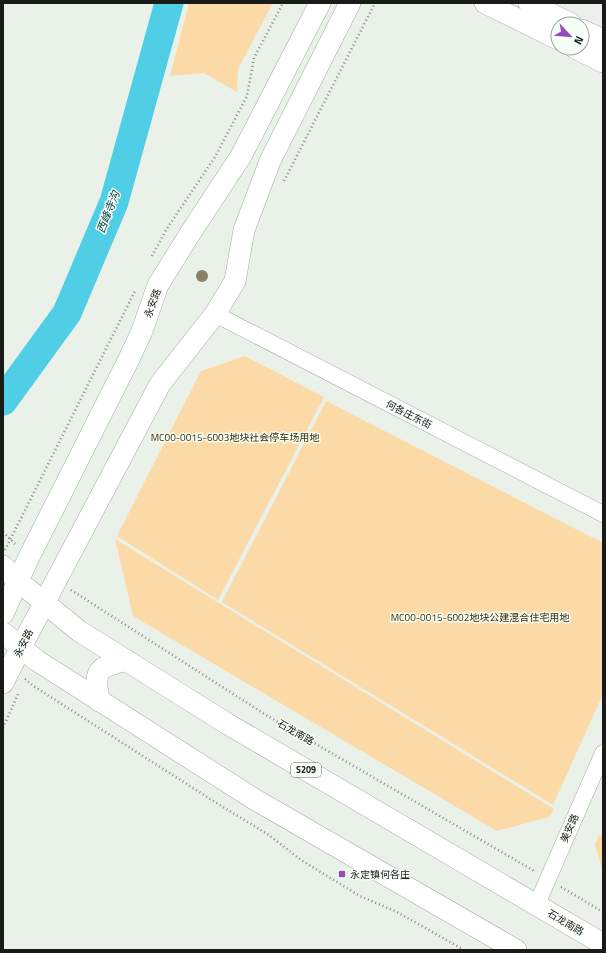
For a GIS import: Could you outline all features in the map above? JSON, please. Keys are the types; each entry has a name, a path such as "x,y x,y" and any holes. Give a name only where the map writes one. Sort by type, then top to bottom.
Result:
{"main road":[{"name":"永安路","path":"3,614 29,557 128,361 142,331 158,285 241,156 320,3"},
{"name":"永安路","path":"7,675 160,384 214,314 235,282 244,230 270,162 350,3"},
{"path":"485,3 550,35"},
{"path":"529,3 555,16"},
{"path":"590,34 603,40"},
{"path":"590,56 603,62"},
{"name":"石龙南路","path":"3,566 18,581 79,631 226,723 603,944"},
{"path":"3,633 36,660 254,799 516,950"},
{"path":"99,701 96,683 98,674 102,668 126,660"}],"street":[{"name":"何各庄东街","path":"214,314 603,514"},
{"name":"美安路","path":"537,904 603,753"}],"path":[{"path":"3,532 29,557"},
{"name":"石龙南路","path":"57,579 70,590 266,715 603,912"},
{"path":"7,675 35,687 218,804 269,834 301,860 360,896 398,912 464,950"}],"green space":[{"path":"189,3 273,3 238,69 237,92 204,73 170,76"},
{"name":"MC00-0015-6003地块社会停车场用地","path":"245,356 324,397 218,600 117,536 201,371"},
{"name":"MC00-0015-6002地块公建混合住宅用地","path":"326,401 603,543 603,694 553,805 222,602"},
{"path":"115,539 554,809 549,817 497,831 133,616"},
{"path":"599,835 603,837 603,871 595,845"}],"waterway":[{"name":"西峰寺沟","path":"3,401 67,313 114,202 169,3"}],"place":[{"name":"永定镇何各庄","path":"342,874"}]}
